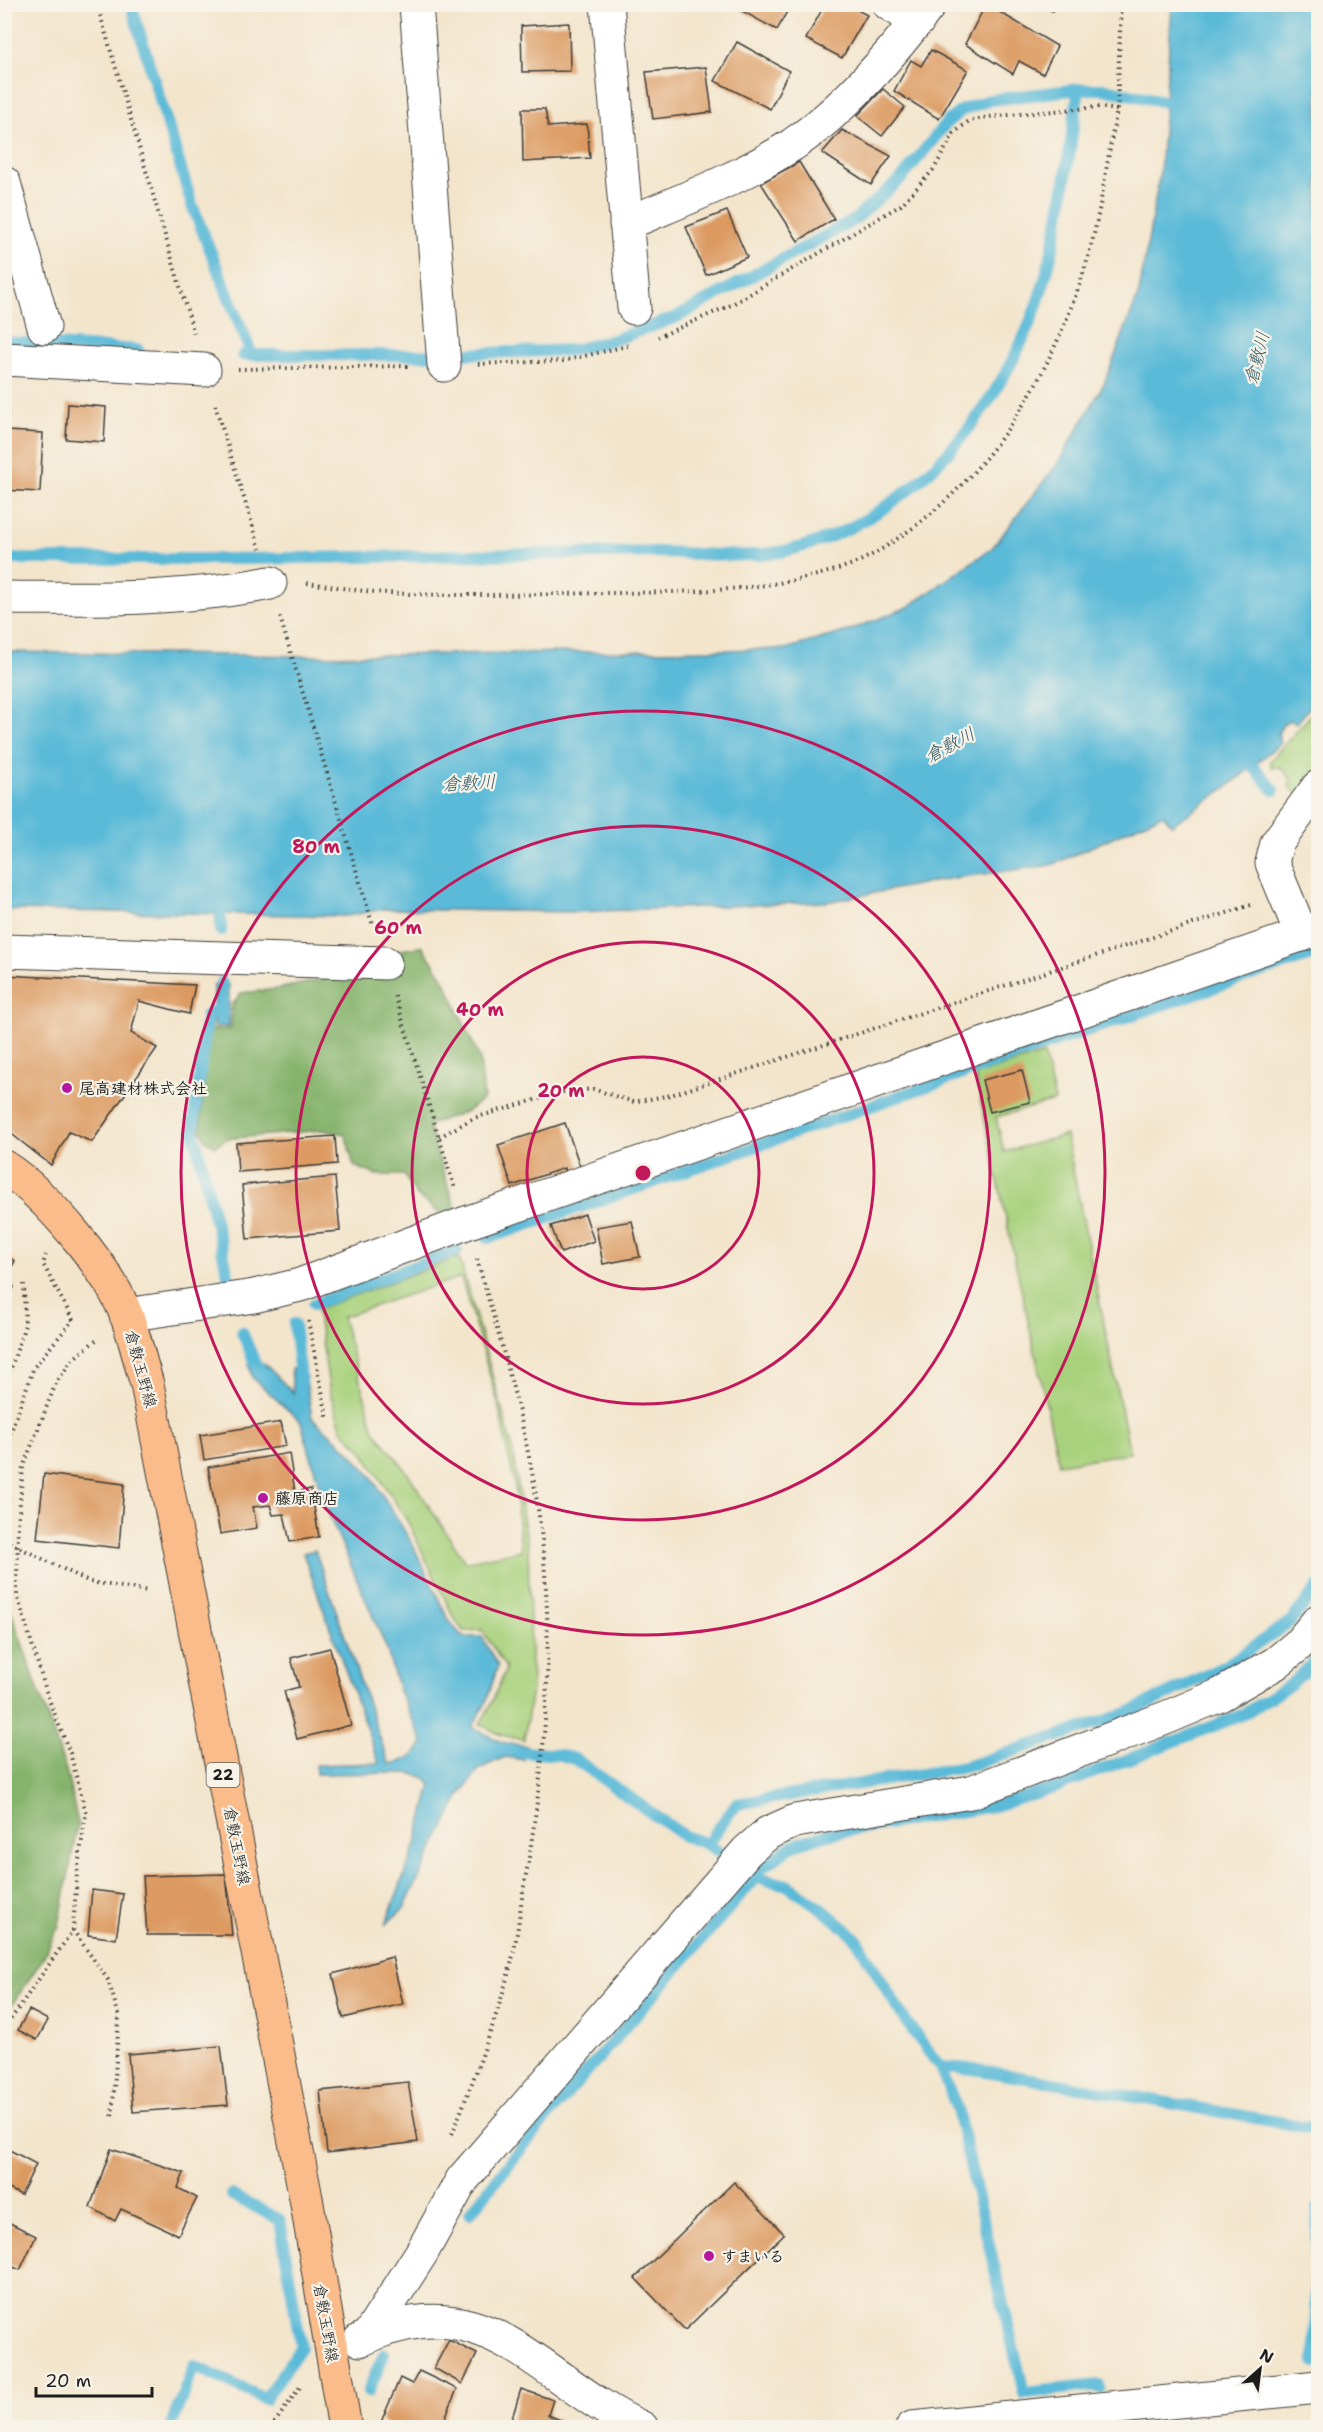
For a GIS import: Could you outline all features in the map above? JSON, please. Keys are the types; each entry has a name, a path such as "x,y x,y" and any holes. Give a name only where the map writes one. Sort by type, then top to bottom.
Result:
{"main road":[{"name":"倉敷玉野線","path":"4,1167 19,1176 58,1216 100,1268 126,1315 147,1384 306,2198 330,2350 345,2427"}],"street":[{"path":"416,4 444,357"},
{"path":"607,4 634,308"},
{"path":"626,224 719,184 792,145 842,103 924,13 889,4"},
{"path":"4,183 44,327"},
{"path":"4,359 204,370"},
{"path":"4,598 127,598 221,593 274,598"},
{"path":"126,1315 254,1296 300,1285 466,1223 1310,932 1283,894 1272,863 1277,843 1318,787"},
{"path":"4,951 383,958"},
{"path":"369,2335 422,2252 462,2180 738,1862 768,1833 795,1821 971,1792 1168,1718 1220,1695 1260,1673 1298,1645 1318,1622"},
{"path":"330,2350 412,2322 450,2320 486,2330 522,2351 594,2401 642,2427"},
{"path":"912,2427 1318,2387"}],"path":[{"path":"97,4 204,370 260,549"},
{"path":"450,2137 478,2067 510,1970 542,1770 546,1738 549,1613 539,1515 513,1385 466,1223 274,598 296,582 385,593 451,595 681,592 779,584 852,565 892,543 927,518 963,485 994,449 1030,394 1060,335 1088,260 1117,110 1121,4"},
{"path":"1067,110 1117,110"},
{"path":"439,1137 474,1118 562,1092 593,1089 634,1102 671,1095 1283,894"},
{"path":"4,1441 7,1442 34,1367 73,1320 43,1264 58,1216"},
{"path":"4,1390 26,1325 24,1284"},
{"path":"300,1285 328,1421"},
{"path":"4,2029 73,1930 77,1873 86,1813 70,1753 48,1697 18,1595 18,1546 23,1467 56,1383 73,1359 126,1315"},
{"path":"4,1540 90,1582 188,1597"},
{"path":"73,1930 108,1980 119,2016 112,2120"},
{"path":"271,2427 330,2350"}],"green space":[{"path":"1318,707 1318,773 1299,796 1289,787 1291,779 1280,767 1272,768 1270,761"},
{"path":"422,946 444,979 480,1059 484,1098 468,1111 428,1125 456,1210 438,1212 416,1195 404,1175 376,1175 354,1166 345,1134 322,1130 225,1139 216,1146 206,1141 200,1129 209,1029 231,1029 232,1005 241,993 277,989 335,977 399,972 395,951"},
{"path":"1044,1054 1055,1101 996,1117 1004,1152 1066,1135 1130,1453 1059,1464 975,1075"},
{"path":"459,1257 511,1442 528,1547 532,1689 524,1740 501,1735 480,1724 491,1705 506,1668 482,1630 463,1631 453,1616 408,1522 361,1449 342,1430 330,1393 317,1309","holes":["461,1277 498,1404 515,1487 521,1550 465,1562 409,1475 374,1430 342,1317"]},
{"path":"5,1500 10,1501 7,1600 66,1770 78,1823 59,1925 42,1960 5,2015"}],"water":[{"name":"倉敷川","path":"1172,5 1318,5 1318,697 1297,723 1290,720 1283,724 1278,734 1281,743 1230,785 1172,825 1163,814 1052,865 953,878 826,902 576,912 384,909 347,916 5,910 5,652 311,656 785,649 848,631 908,607 992,548 1058,463 1104,384 1139,293 1160,172"},
{"path":"214,984 229,985 229,1027 214,1026"},
{"path":"249,1364 265,1364 293,1393 291,1369 304,1367 312,1418 347,1449 371,1476 412,1543 449,1620 462,1637 482,1637 498,1666 486,1703 472,1727 501,1742 527,1746 524,1760 505,1757 479,1769 459,1797 404,1908 385,1925 416,1844 431,1785 424,1777 407,1773 316,1774 315,1765 379,1763 303,1553 315,1550 389,1764 409,1758 417,1752 423,1742 399,1691 386,1647 324,1503 301,1422 252,1377"}],"building":[{"path":"745,4 791,4 777,30 742,11"},
{"path":"825,4 846,4 867,15 842,58 806,39"},
{"path":"986,4 1057,46 1043,74 1019,61 1013,74 965,44"},
{"path":"1032,4 1055,4 1053,11"},
{"path":"569,23 570,71 522,72 521,26"},
{"path":"737,42 789,71 770,109 715,81"},
{"path":"931,50 968,70 939,119 894,91 911,60 921,66"},
{"path":"706,67 712,112 653,119 646,72"},
{"path":"883,89 905,107 882,136 857,116"},
{"path":"522,109 545,109 548,127 587,124 590,158 523,162"},
{"path":"842,130 891,156 871,185 822,153"},
{"path":"799,162 834,219 798,241 761,183"},
{"path":"727,211 747,257 706,275 686,227"},
{"path":"4,397 9,398 8,431 43,433 40,492 4,490"},
{"path":"68,404 106,407 104,442 66,439"},
{"name":"尾高建材株式会社","path":"4,975 195,985 189,1014 139,1001 131,1033 157,1048 92,1142 69,1132 51,1165 4,1128"},
{"path":"1022,1070 1030,1102 990,1112 982,1080"},
{"path":"565,1123 581,1169 565,1174 564,1168 512,1186 498,1145"},
{"path":"335,1136 337,1164 238,1172 236,1143"},
{"path":"335,1177 340,1231 247,1239 242,1185"},
{"path":"585,1214 594,1241 561,1253 551,1226"},
{"path":"632,1221 640,1257 603,1264 596,1227"},
{"path":"4,1255 15,1261 4,1281"},
{"path":"4,1282 14,1287 4,1304"},
{"path":"281,1422 286,1446 204,1460 200,1435"},
{"name":"藤原商店","path":"289,1453 295,1492 311,1489 319,1537 290,1542 284,1514 273,1515 270,1505 253,1507 257,1528 220,1534 208,1467"},
{"path":"44,1474 124,1484 119,1548 37,1539"},
{"path":"330,1648 351,1725 297,1739 284,1691 299,1687 291,1658"},
{"path":"226,1874 232,1935 147,1935 143,1876"},
{"path":"92,1890 123,1894 116,1939 88,1935"},
{"path":"392,1957 403,2004 343,2018 333,1974"},
{"path":"29,2010 48,2020 37,2040 18,2030"},
{"path":"221,2046 228,2105 133,2112 128,2054"},
{"path":"408,2082 418,2142 327,2153 320,2091"},
{"path":"4,2147 36,2164 21,2195 7,2188 4,2193"},
{"path":"111,2149 184,2173 178,2188 197,2198 178,2235 121,2209 115,2221 90,2207"},
{"name":"すまいる","path":"734,2182 784,2234 685,2330 635,2278"},
{"path":"4,2220 36,2236 20,2270 4,2263"},
{"path":"449,2340 477,2354 462,2384 434,2368"},
{"path":"419,2371 457,2389 441,2428 395,2428 381,2422 400,2378 412,2384"},
{"path":"521,2389 553,2400 548,2415 580,2428 509,2428"}],"waterway":[{"path":"131,4 192,205 252,355"},
{"path":"243,355 431,355 573,350 613,340 677,317 854,220 902,178 947,122 962,110 990,100 1079,89"},
{"path":"4,559 242,559 663,552 740,555 785,551 831,536 874,515 913,486 948,453 979,415 1005,374 1027,330 1050,262 1079,89 1104,89 1182,105"},
{"path":"4,342 138,350"},
{"path":"1243,755 1274,790"},
{"path":"220,899 221,931"},
{"path":"488,1238 1318,953"},
{"path":"222,983 221,1011 215,1010 207,1015 193,1129 230,1283"},
{"path":"314,1304 457,1250"},
{"path":"294,1324 301,1384"},
{"path":"242,1332 256,1365 266,1375"},
{"path":"470,2213 541,2124 756,1877 707,1844 736,1804 965,1767 1128,1713 1227,1665 1291,1621 1318,1587"},
{"path":"753,1874 794,1845 827,1834 998,1805 1054,1788 1242,1715 1291,1684 1318,1659"},
{"path":"511,1751 560,1755 575,1759 684,1836 707,1844"},
{"path":"756,1877 787,1885 822,1909 855,1937 905,2020 940,2067 957,2109 1024,2393 1099,2385 1100,2389"},
{"path":"940,2067 973,2069 1318,2129"},
{"path":"170,2428 194,2366 265,2399 301,2347 280,2220 232,2195"},
{"path":"1318,2209 1315,2361 1318,2361"},
{"path":"368,2392 384,2354"}],"place":[{"name":"尾高建材株式会社","path":"67,1088"},
{"name":"藤原商店","path":"263,1498"},
{"name":"すまいる","path":"709,2256"}]}
